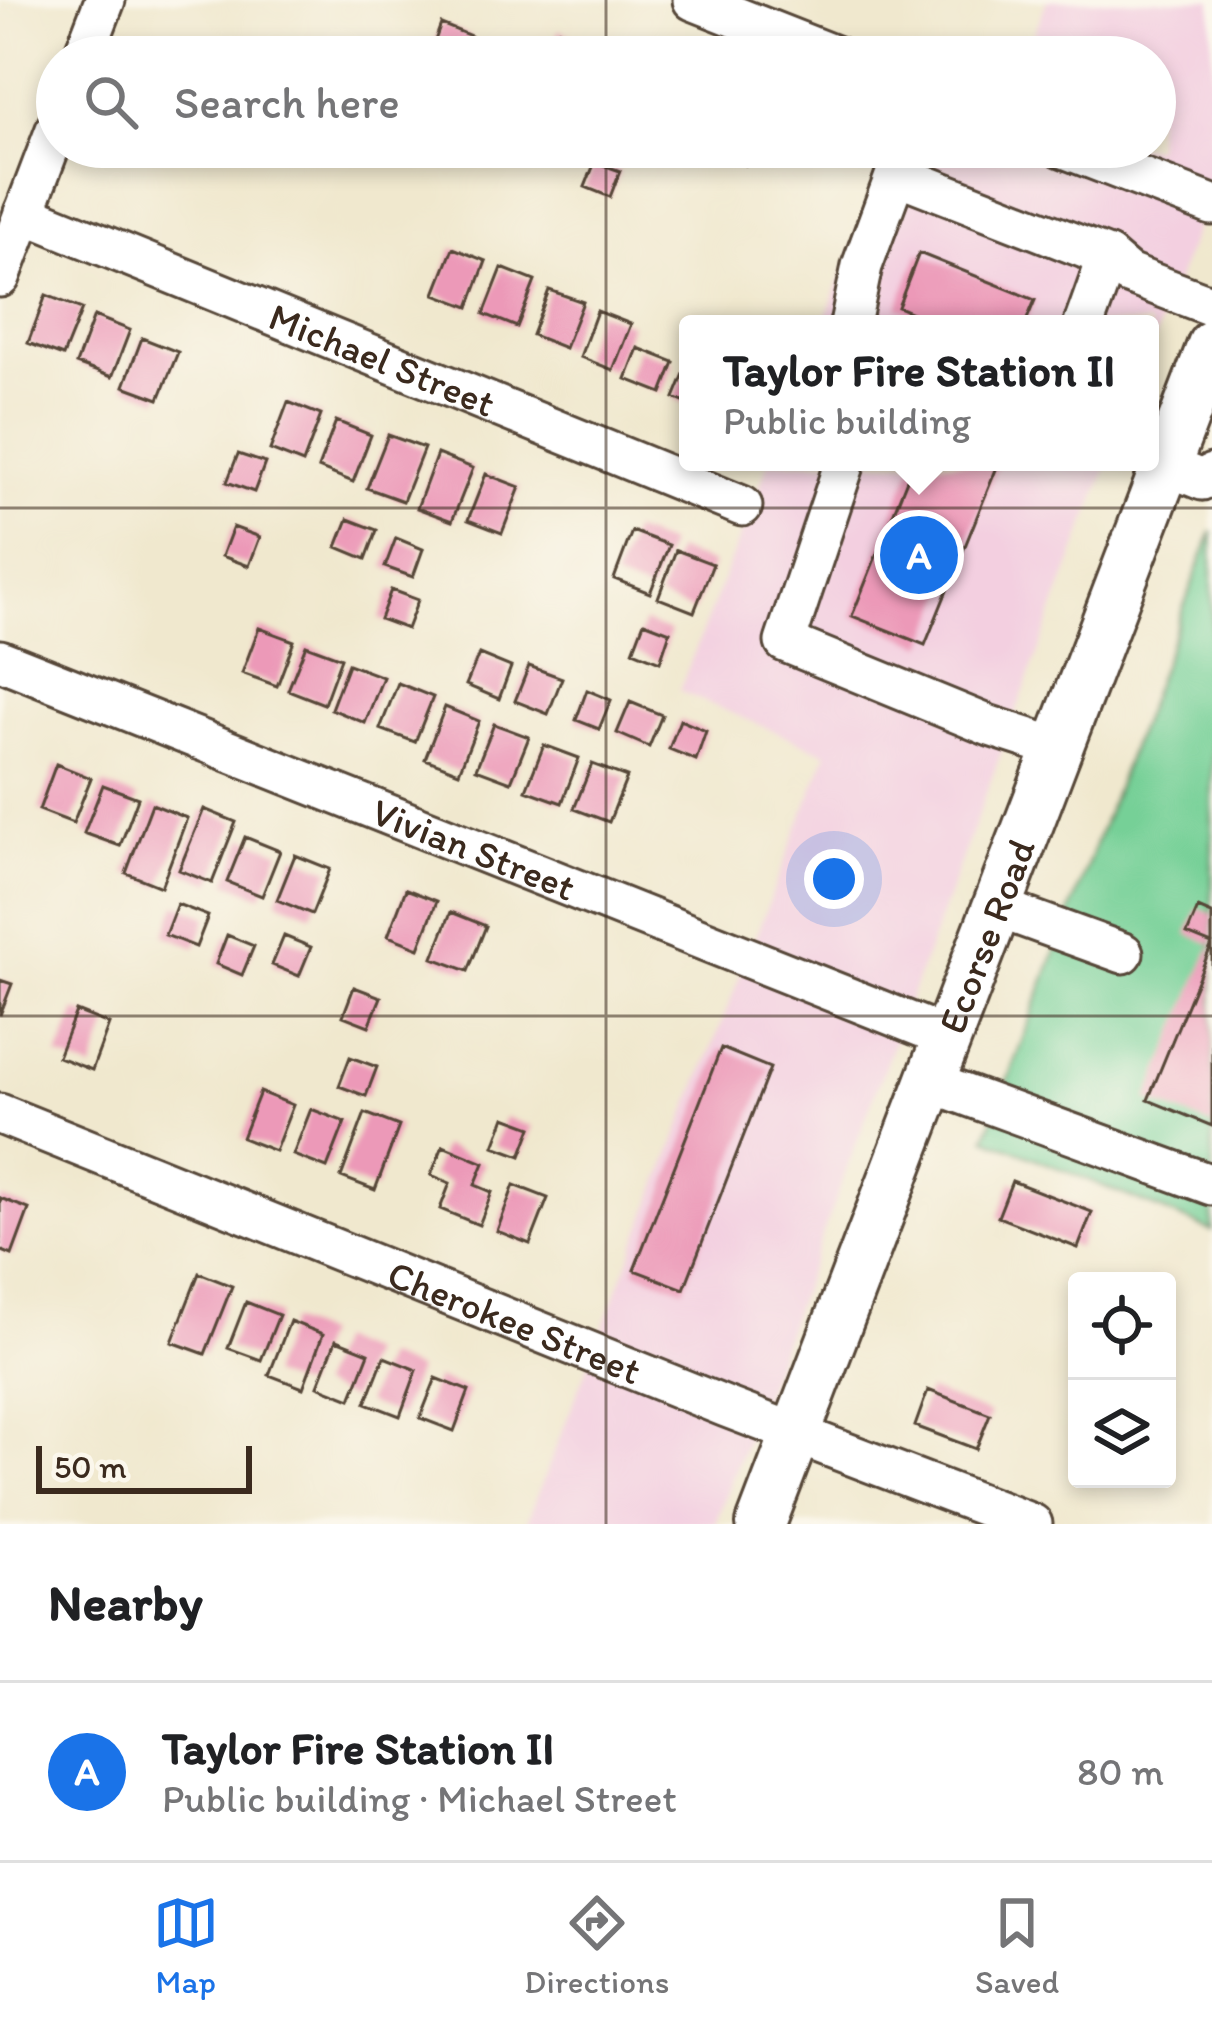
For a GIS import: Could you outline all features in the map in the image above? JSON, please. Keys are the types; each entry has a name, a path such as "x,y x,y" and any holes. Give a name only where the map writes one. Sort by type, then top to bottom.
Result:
{"main road":[{"name":"Ecorse Road","path":"761,1524 1058,748 1188,477 1212,345"}],"street":[{"path":"91,36 105,0"},
{"path":"693,0 785,36"},
{"path":"0,277 42,168"},
{"path":"852,315 862,266 898,168"},
{"path":"916,168 1108,257 1128,274 1212,306"},
{"path":"1116,168 1212,205"},
{"name":"Michael Street","path":"25,213 742,506"},
{"path":"1087,315 1108,257"},
{"path":"841,471 785,642 1058,748"},
{"name":"Vivian Street","path":"0,660 947,1037"},
{"path":"997,908 1124,953"},
{"path":"930,1082 1212,1185"},
{"name":"Cherokee Street","path":"0,1114 1024,1522"}],"shaded area":[{"path":"1047,0 1212,0 1212,185 1159,327 1159,315 827,315 884,168 1176,168 1176,36 1033,36"},
{"path":"765,471 1106,471 715,1524 526,1524 827,753 679,691"}],"green space":[{"path":"1212,531 1212,1231 986,1138"}],"building":[{"path":"441,24 471,36 437,36"},
{"path":"593,168 620,171 610,197 585,187"},
{"path":"453,248 486,261 469,307 435,294"},
{"path":"919,253 1035,300 1029,315 917,315 898,307"},
{"path":"502,268 535,281 517,327 484,314"},
{"path":"549,290 583,302 565,348 532,335"},
{"path":"46,295 82,309 63,356 28,343"},
{"path":"597,311 631,324 613,370 580,357"},
{"path":"94,316 130,330 112,377 76,364"},
{"path":"142,338 178,352 159,399 124,386"},
{"path":"638,348 674,362 662,393 626,379"},
{"path":"288,402 321,415 303,463 270,450"},
{"path":"336,421 371,435 353,482 318,468"},
{"path":"388,435 424,448 403,501 367,488"},
{"path":"238,454 265,463 254,492 227,482"},
{"path":"437,454 473,468 452,521 417,508"},
{"path":"910,471 995,471 925,645 852,616"},
{"path":"486,474 520,487 502,533 468,520"},
{"path":"348,519 377,530 366,559 337,547"},
{"path":"233,527 260,537 249,566 222,556"},
{"path":"632,531 669,545 650,593 614,579"},
{"path":"396,538 423,549 413,577 385,567"},
{"path":"676,550 713,564 694,612 658,598"},
{"path":"391,590 418,600 407,629 380,619"},
{"path":"644,622 670,632 660,662 633,651"},
{"path":"259,628 294,641 277,686 242,673"},
{"path":"306,645 341,658 324,704 288,690"},
{"path":"479,654 511,667 499,699 466,685"},
{"path":"348,664 383,677 365,723 331,709"},
{"path":"529,666 562,678 548,714 515,701"},
{"path":"398,683 433,697 415,742 380,729"},
{"path":"587,690 611,700 599,729 576,720"},
{"path":"630,702 662,715 649,747 617,733"},
{"path":"445,707 479,721 459,772 425,759"},
{"path":"680,720 706,731 696,760 669,749"},
{"path":"494,724 529,737 511,782 476,769"},
{"path":"544,745 579,758 562,803 526,790"},
{"path":"56,764 91,778 73,823 39,810"},
{"path":"592,764 627,777 609,822 574,809"},
{"path":"103,785 138,798 120,846 84,833"},
{"path":"152,804 187,818 161,887 126,873"},
{"path":"204,809 236,822 212,883 179,870"},
{"path":"245,837 280,851 262,896 227,882"},
{"path":"295,855 330,869 312,914 277,900"},
{"path":"406,889 437,901 419,948 388,936"},
{"path":"177,904 208,916 196,947 165,935"},
{"path":"1198,908 1212,914 1212,944 1187,934"},
{"path":"451,912 486,926 468,971 433,958"},
{"path":"227,935 254,946 242,975 216,964"},
{"path":"284,936 311,947 299,976 272,965"},
{"path":"1212,944 1212,1126 1148,1100"},
{"path":"0,980 12,984 0,1015"},
{"path":"354,987 381,997 369,1026 343,1016"},
{"path":"76,1011 109,1024 92,1070 58,1057"},
{"path":"721,1048 770,1068 684,1289 634,1270"},
{"path":"350,1057 377,1067 366,1096 339,1086"},
{"path":"260,1092 293,1105 275,1151 242,1138"},
{"path":"311,1109 345,1122 327,1168 293,1155"},
{"path":"365,1113 399,1126 375,1190 341,1177"},
{"path":"505,1117 532,1127 521,1156 494,1146"},
{"path":"443,1146 484,1163 475,1185 492,1192 479,1225 440,1209 450,1183 431,1175"},
{"path":"1012,1181 1092,1212 1078,1248 998,1217"},
{"path":"514,1185 548,1198 530,1244 497,1231"},
{"path":"0,1198 29,1209 12,1255 0,1250"},
{"path":"199,1273 232,1286 205,1354 172,1342"},
{"path":"246,1302 279,1315 261,1360 228,1348"},
{"path":"290,1321 323,1334 303,1388 269,1375"},
{"path":"336,1340 369,1353 351,1399 318,1386"},
{"path":"384,1357 417,1370 400,1416 366,1403"},
{"path":"436,1378 469,1391 454,1431 420,1418"},
{"path":"928,1390 990,1414 976,1449 915,1426"}],"place":[{"name":"Taylor Fire Station II","path":"919,555"}]}
